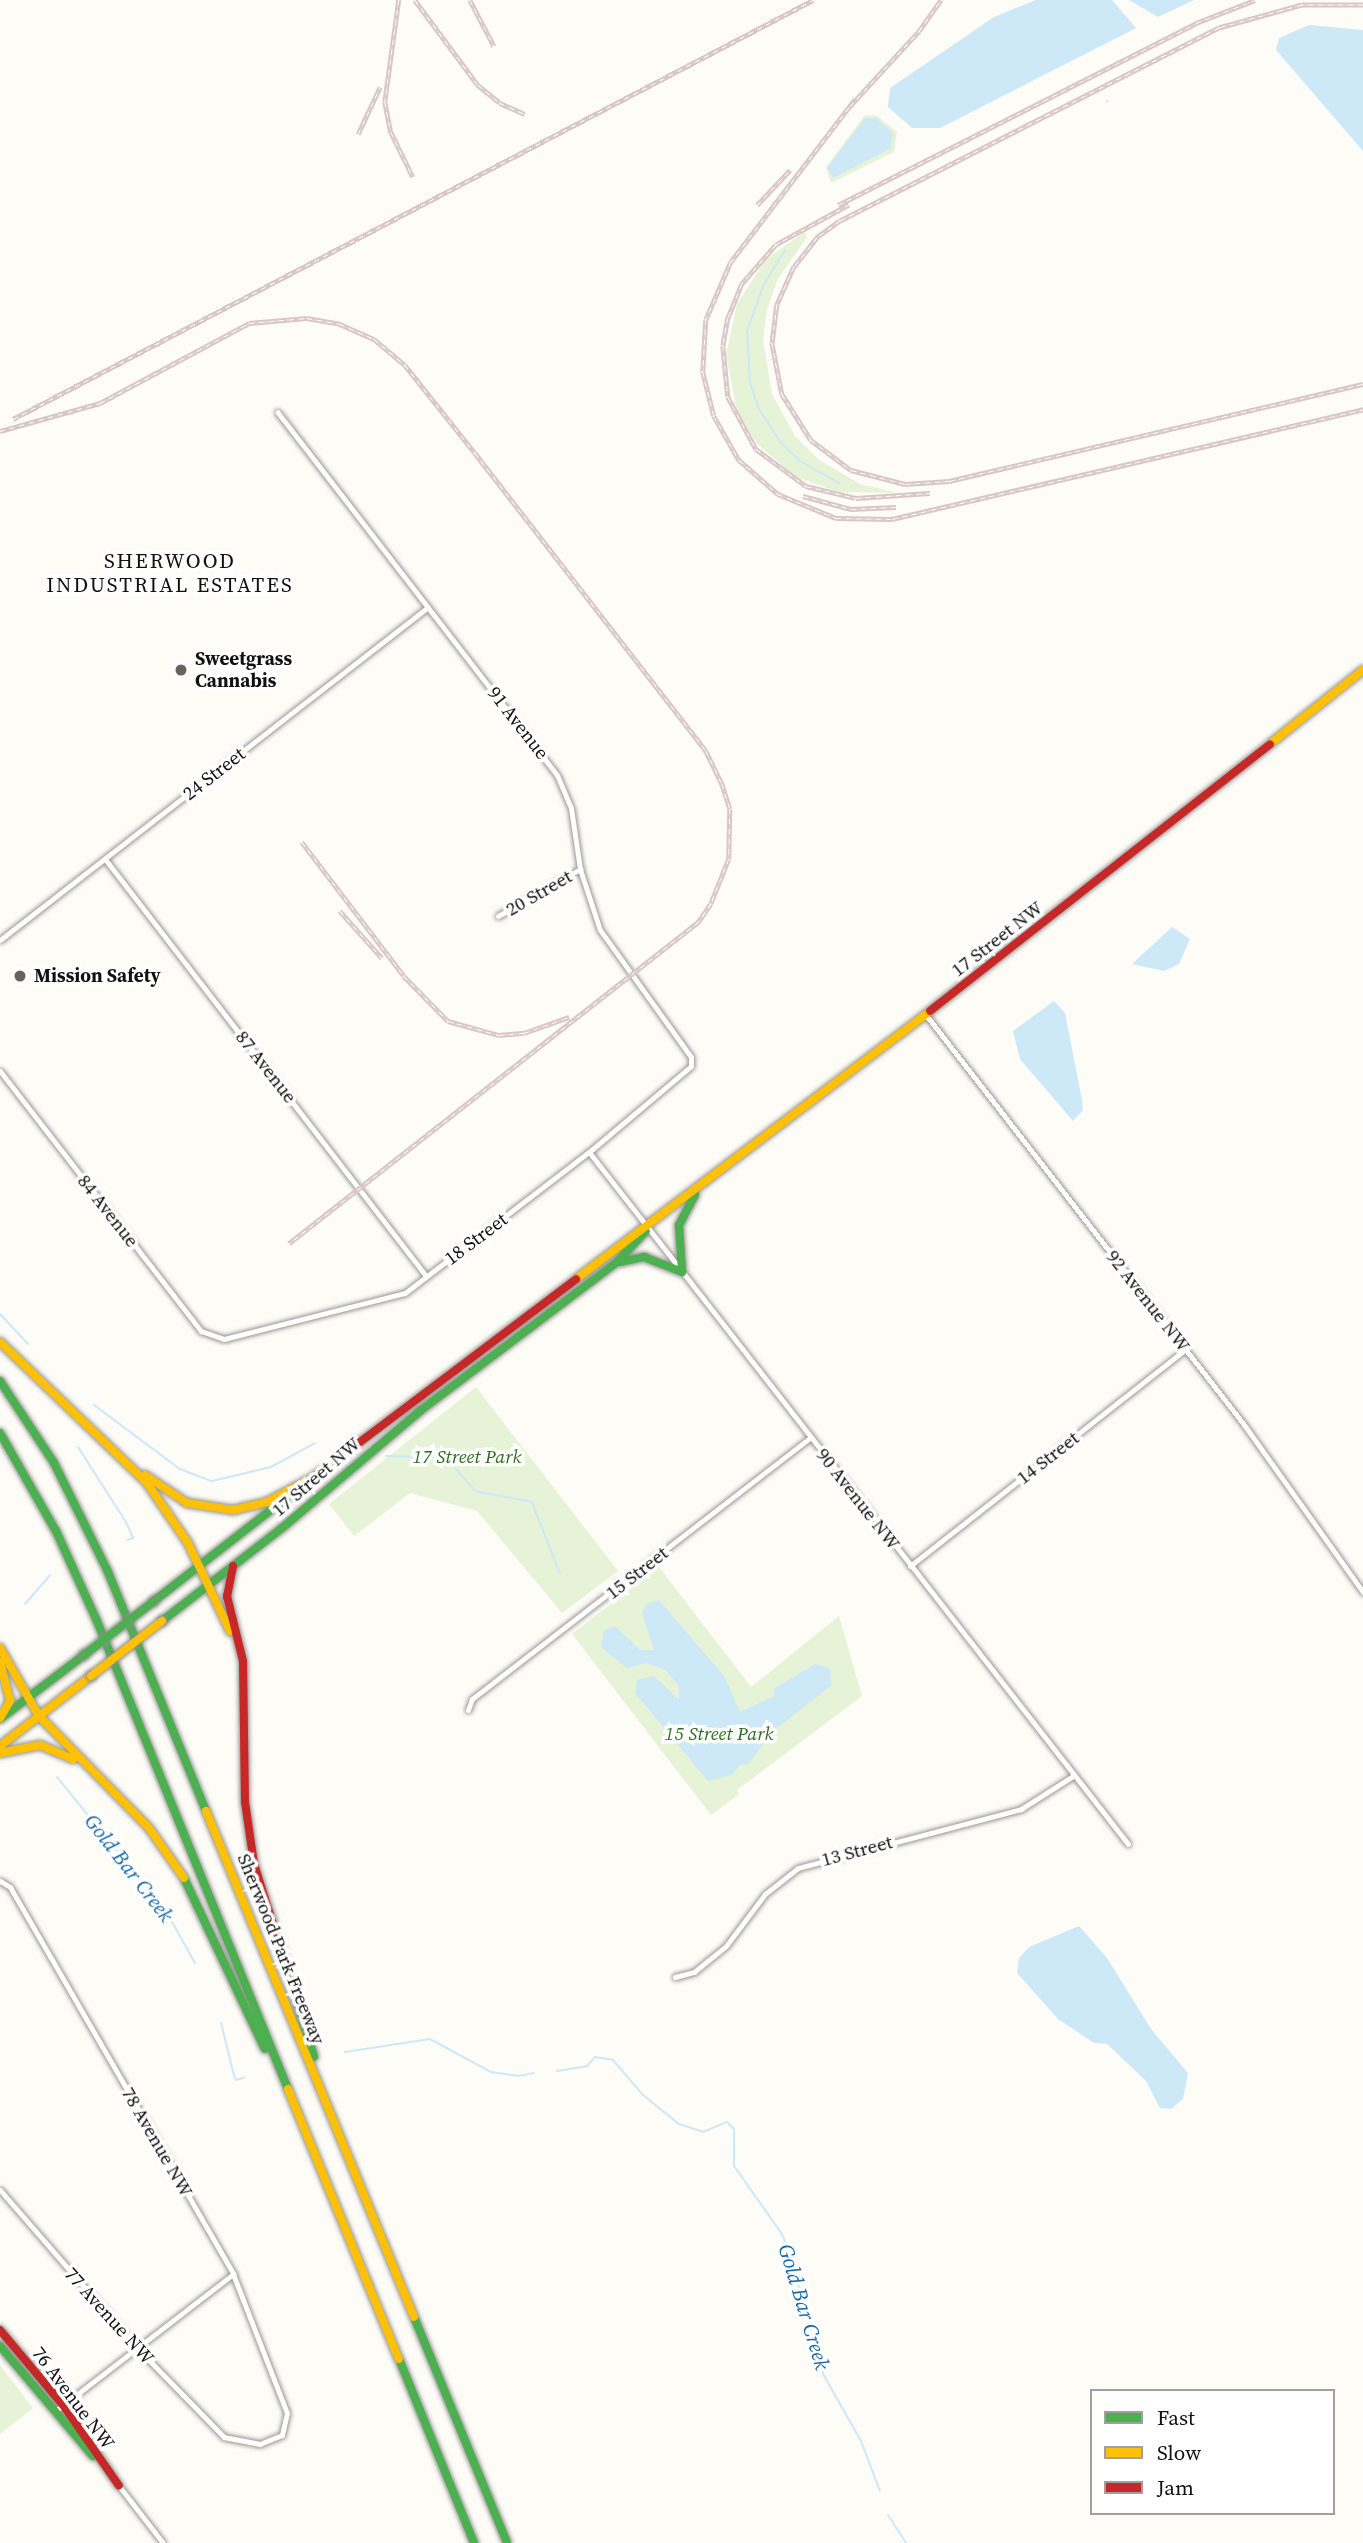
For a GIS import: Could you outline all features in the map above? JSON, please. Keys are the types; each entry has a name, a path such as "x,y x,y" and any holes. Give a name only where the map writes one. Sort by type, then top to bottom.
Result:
{"main road":[{"name":"17 Street NW","path":"314,1477 648,1228 926,1015 1363,670"},
{"path":"617,1262 644,1257 682,1272 679,1225 697,1191"},
{"name":"17 Street NW","path":"0,1746 233,1566 410,1419 617,1262 640,1243 648,1228"},
{"path":"0,1342 128,1462 174,1496 216,1510 256,1506 314,1477"},
{"name":"Sherwood Park Freeway","path":"0,1381 41,1441 92,1536 507,2543"},
{"path":"0,1433 77,1575 474,2543"},
{"path":"128,1462 169,1514 210,1584 232,1638 244,1686"},
{"path":"0,1719 314,1477"},
{"path":"233,1566 227,1596 244,1686 245,1802 254,1864 308,2032 322,2092"},
{"path":"0,1648 39,1716 178,1865 290,2094"},
{"path":"0,1662 10,1701 0,1719"},
{"path":"0,1753 29,1744 49,1747 101,1781"},
{"name":"76 Avenue NW","path":"0,2330 62,2405 119,2486"},
{"name":"76 Avenue NW","path":"0,2346 119,2486"}],"street":[{"name":"91 Avenue","path":"277,412 557,775 571,808 586,897 612,952 691,1057 691,1066"},
{"name":"24 Street","path":"0,940 428,607"},
{"name":"87 Avenue","path":"105,859 426,1276"},
{"name":"20 Street","path":"498,916 580,869"},
{"name":"92 Avenue NW","path":"926,1015 1186,1349 1363,1592"},
{"name":"18 Street","path":"224,1339 397,1296 589,1152 691,1066"},
{"name":"84 Avenue","path":"0,1071 201,1331 224,1339"},
{"name":"90 Avenue NW","path":"589,1152 909,1566 1129,1844"},
{"name":"14 Street","path":"909,1566 1186,1349"},
{"name":"15 Street","path":"468,1710 472,1699 810,1438"},
{"name":"13 Street","path":"675,1978 694,1972 726,1946 765,1894 798,1868 1021,1809 1073,1776"},
{"name":"78 Avenue NW","path":"0,1881 10,1887 233,2274 287,2417 286,2429 274,2441 246,2444 223,2437"},
{"name":"77 Avenue NW","path":"0,2190 137,2348 223,2437"},
{"path":"54,2412 233,2274"},
{"name":"76 Avenue NW","path":"119,2486 163,2543"}],"green space":[{"path":"865,115 877,116 897,132 894,152 831,183 826,167"},
{"path":"805,232 807,237 778,279 767,309 763,340 772,394 795,436 819,460 860,484 898,493 839,492 796,477 756,443 737,411 726,355 737,304 766,259"},
{"name":"17 Street Park","path":"476,1387 618,1571 562,1613 477,1511 410,1493 354,1536 329,1504"},
{"name":"15 Street Park","path":"659,1567 751,1687 839,1616 862,1696 737,1790 739,1794 711,1815 572,1634"},
{"path":"0,2365 33,2408 0,2434"}],"water":[{"path":"1036,0 1112,0 1136,28 940,128 912,128 888,107 890,88 994,17"},
{"path":"1129,0 1194,0 1158,17"},
{"path":"1309,25 1363,30 1363,151 1276,50 1279,38"},
{"path":"865,118 876,118 893,133 890,149 833,178 827,168"},
{"path":"1172,927 1190,939 1179,964 1164,971 1132,964"},
{"path":"1054,1001 1065,1013 1082,1100 1083,1110 1073,1121 1020,1059 1013,1031"},
{"path":"659,1600 724,1676 740,1712 773,1697 775,1688 815,1664 829,1668 832,1685 773,1731 748,1764 741,1764 732,1775 708,1781 635,1693 637,1680 654,1676 679,1700 679,1687 666,1670 646,1663 627,1668 601,1647 604,1630 615,1626 640,1650 654,1650 642,1614 646,1604"},
{"path":"1079,1926 1107,1958 1151,2029 1188,2073 1183,2099 1171,2109 1160,2108 1146,2081 1107,2044 1094,2043 1058,2019 1017,1973 1019,1958 1029,1947"}],"waterway":[{"path":"785,250 763,286 747,332 750,383 759,409 781,443 800,461 839,483"},
{"path":"0,1314 28,1344"},
{"path":"94,1405 180,1469 212,1481 271,1467 315,1443"},
{"path":"78,1447 126,1522 133,1538 127,1540"},
{"path":"386,1456 447,1458 475,1491 532,1502 560,1574"},
{"path":"25,1604 50,1575"},
{"name":"Gold Bar Creek","path":"57,1777 166,1911 195,1963"},
{"name":"Gold Bar Creek","path":"221,2023 236,2080 245,2077"},
{"name":"Gold Bar Creek","path":"345,2052 430,2039 491,2072 518,2076 534,2073"},
{"name":"Gold Bar Creek","path":"557,2071 587,2066 595,2057 613,2060 643,2095 679,2124 703,2132 727,2122 734,2129 734,2166 782,2234 795,2266 804,2314 822,2356 823,2374 861,2441 880,2491"},
{"name":"Gold Bar Creek","path":"888,2515 906,2543"}],"railway":[{"path":"399,0 385,102 391,132 413,177"},
{"path":"415,0 478,85 500,103 525,114"},
{"path":"470,0 494,46"},
{"path":"13,419 813,0"},
{"path":"850,106 919,31 941,0"},
{"path":"838,205 1196,23 1255,0"},
{"path":"1363,5 1302,5 1219,28 840,221 817,238 794,267 777,305 772,343 782,394 811,440 851,470 905,484 949,481 1363,384"},
{"path":"358,134 380,87"},
{"path":"855,100 731,262 706,320 703,372 714,416 739,460 778,494 836,518 892,519 1363,409"},
{"path":"757,205 790,170"},
{"path":"849,205 776,245 742,284 728,318 723,346 728,397 756,449 806,486 856,498 930,493"},
{"path":"0,431 100,403 249,323 307,318 340,324 374,339 405,365 475,453 706,751 722,784 730,809 729,859 711,904 699,922 289,1244"},
{"path":"803,496 851,509 896,507"},
{"path":"302,842 404,976 448,1021 499,1035 524,1033 569,1017"},
{"path":"340,911 382,958"}],"traffic: fast":[{"path":"682,1272 679,1225 695,1195"},
{"path":"162,1621 282,1528 420,1411 617,1262 646,1231"},
{"path":"620,1262 644,1257 682,1272"},
{"path":"0,1381 54,1463 108,1572 206,1811"},
{"path":"0,1433 56,1531 97,1621 288,2089"},
{"path":"154,1601 298,1489"},
{"path":"84,1655 154,1601"},
{"path":"0,1719 84,1655"},
{"path":"184,1878 265,2049"},
{"path":"279,1943 314,2057"},
{"path":"414,2317 507,2543"},
{"path":"0,2346 93,2456"},
{"path":"399,2359 474,2543"}],"traffic: slow":[{"path":"1270,744 1363,670"},
{"path":"576,1279 930,1011"},
{"path":"0,1342 147,1483 188,1543 230,1631"},
{"path":"145,1475 187,1503 233,1510 267,1502 314,1477"},
{"path":"91,1676 162,1621"},
{"path":"0,1648 39,1716 149,1828 184,1878"},
{"path":"0,1662 10,1701 0,1718"},
{"path":"0,1746 91,1676"},
{"path":"0,1753 40,1745 73,1759"},
{"path":"206,1811 414,2317"},
{"path":"288,2089 399,2359"}],"traffic: jam":[{"path":"930,1011 1270,744"},
{"path":"311,1479 576,1279"},
{"path":"233,1566 227,1596 243,1661 245,1802 254,1864 279,1943"},
{"path":"0,2330 63,2405 119,2486"}],"place":[{"name":"Sweetgrass Cannabis","path":"181,670"},
{"name":"Mission Safety","path":"20,976"}],"district":[{"name":"SHERWOOD INDUSTRIAL ESTATES","path":"170,573"}]}
